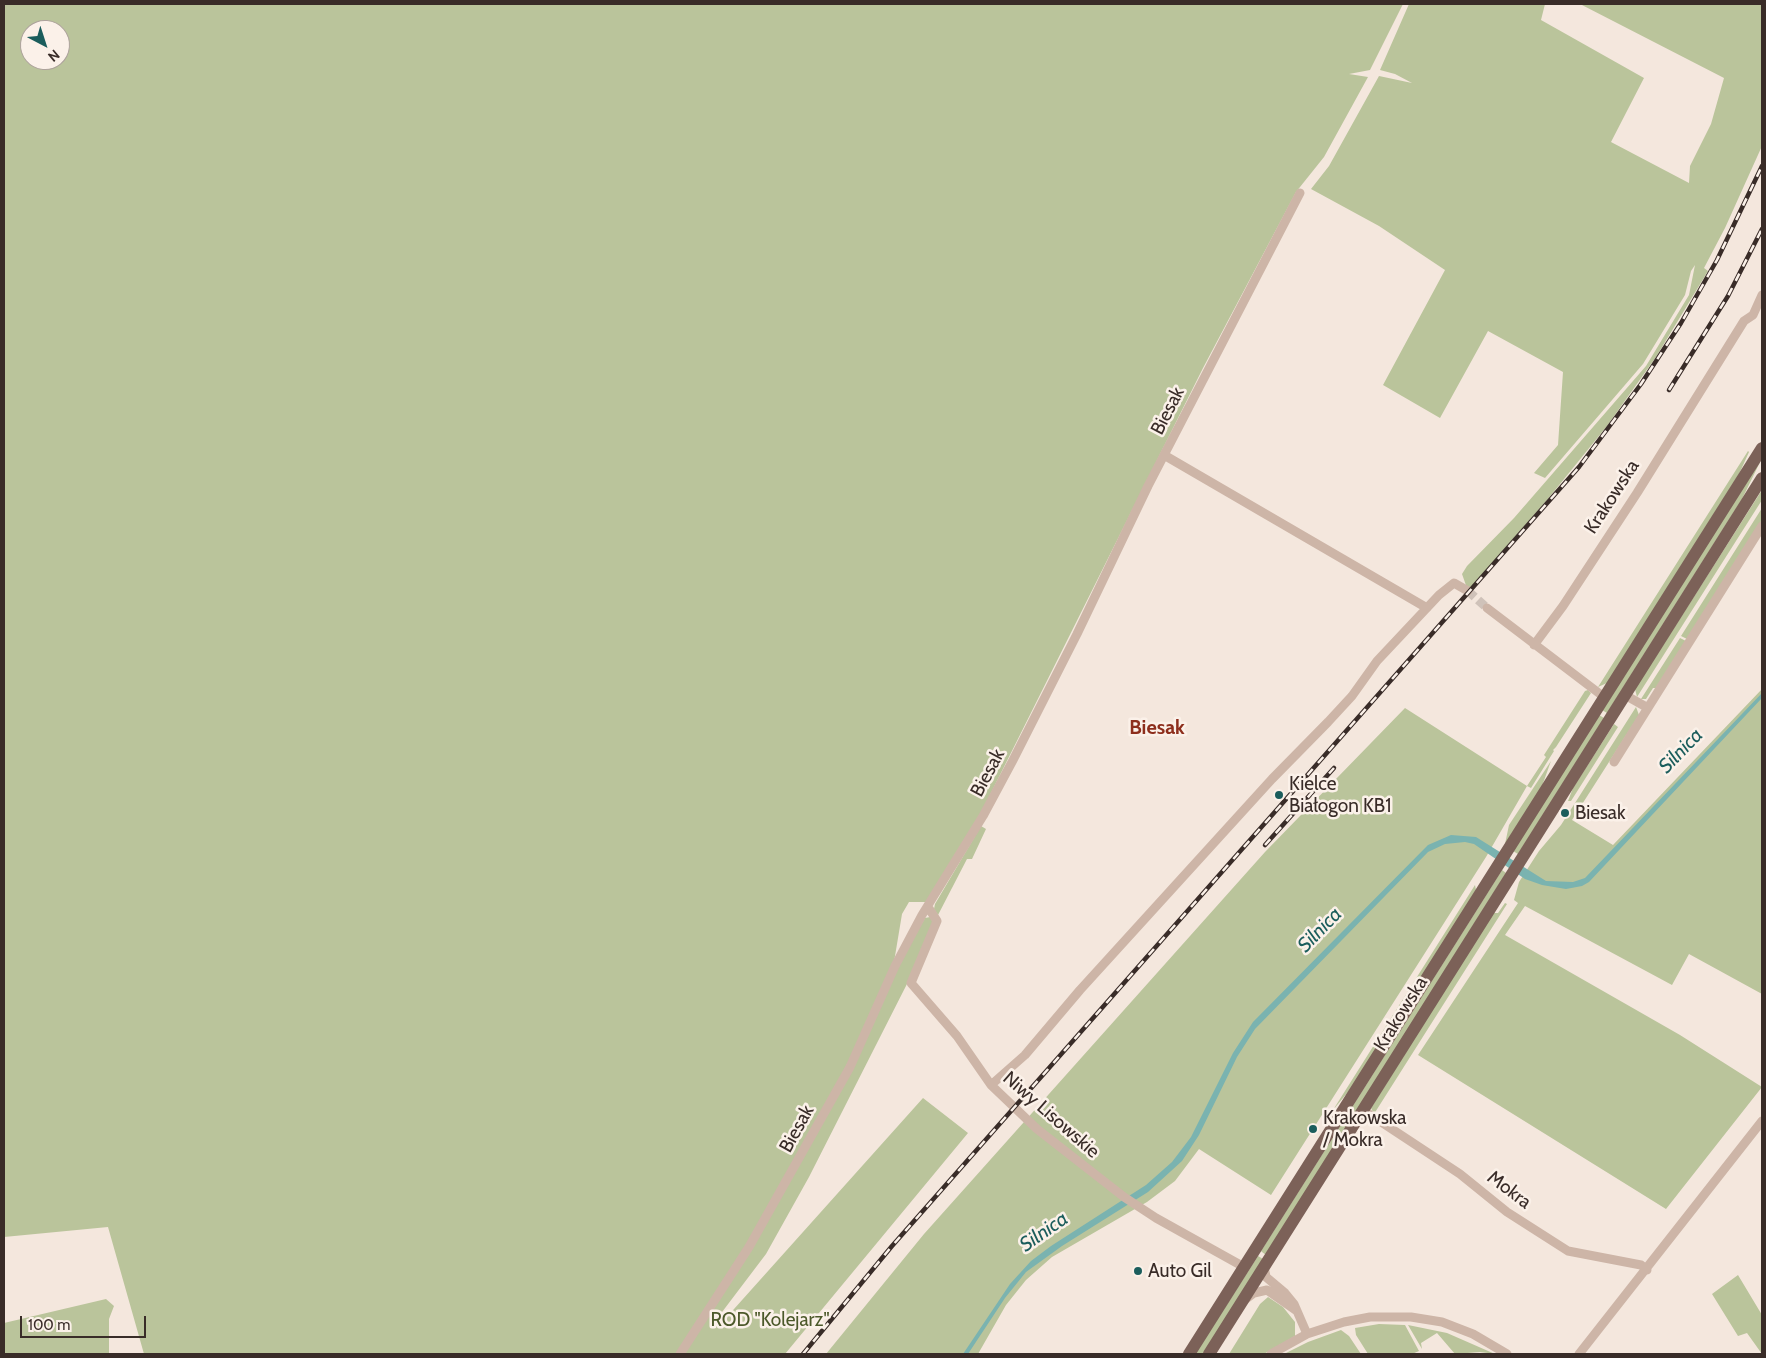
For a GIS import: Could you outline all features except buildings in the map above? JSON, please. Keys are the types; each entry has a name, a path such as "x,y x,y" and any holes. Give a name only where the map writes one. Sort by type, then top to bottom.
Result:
{"main road":[{"name":"Krakowska","path":"1189,1354 1762,448"},
{"name":"Krakowska","path":"1209,1354 1762,478"}],"street":[{"name":"Biesak","path":"680,1354 749,1247 850,1067 895,966 983,816 1022,743 1164,455 1300,193"},
{"name":"Krakowska","path":"1534,645 1563,606 1657,462 1744,321 1758,315 1762,295"},
{"path":"1164,455 1427,608"},
{"path":"1614,762 1762,526"},
{"path":"991,1085 1025,1055 1080,990 1272,780 1352,696 1377,661 1427,608 1451,584 1460,585 1468,591"},
{"path":"1487,608 1604,697"},
{"path":"1625,695 1648,708"},
{"name":"Niwy Lisowskie","path":"928,907 937,921 911,983 957,1036 991,1085 1037,1129 1124,1197 1156,1218 1244,1267"},
{"name":"Mokra","path":"1363,1110 1460,1174 1507,1212 1568,1251 1641,1266 1646,1270"},
{"path":"1579,1354 1762,1121"},
{"path":"1264,1266 1266,1277 1290,1298 1307,1334"},
{"path":"1242,1301 1254,1293 1267,1290 1297,1311"},
{"path":"1271,1354 1307,1334 1370,1317 1411,1316 1442,1322 1473,1334 1507,1354"}],"green space":[{"name":"ROD \"Kolejarz\"","path":"4,4 1403,4 1370,70 1349,74 1368,77 1324,157 1296,192 1203,368 979,817 928,902 909,902 902,914 894,962 856,1047 750,1251 918,930 925,918 930,917 933,922 909,980 809,1177 766,1254 716,1320 719,1323 717,1328 923,1098 968,1133 785,1354 144,1354 108,1227 4,1237"},
{"path":"1409,4 1545,4 1541,20 1644,78 1611,142 1689,183 1690,166 1711,124 1724,78 1580,4 1762,4 1762,146 1725,228 1704,268 1708,271 1656,357 1607,426 1547,500 1468,591 1462,574 1467,566 1514,518 1646,366 1689,295 1695,265 1691,271 1685,295 1643,364 1545,478 1534,473 1558,445 1563,372 1488,331 1440,418 1383,385 1445,270 1379,226 1311,189 1329,166 1379,76 1412,83 1395,74 1380,70"},
{"path":"1748,451 1739,474 1607,683 1598,687"},
{"path":"1762,458 1742,499 1607,713 1602,710"},
{"path":"1762,490 1762,500 1637,697 1635,689"},
{"path":"1762,508 1762,520 1687,639 1681,636"},
{"path":"1680,638 1686,641 1657,688 1653,688 1646,699 1641,699"},
{"path":"1762,689 1762,994 1689,954 1672,985 1525,906 1505,935 1680,1035 1762,1087 1666,1209 1418,1055 1518,903 1514,900 1519,882 1539,851 1561,825 1636,707 1639,715 1572,820 1613,845"},
{"path":"1588,690 1591,693 1553,750 1531,788 1527,786 1546,757 1544,755 1585,691"},
{"path":"1405,708 1527,786 1486,857 1271,1195 1199,1149 1175,1181 1147,1202 1052,1257 1026,1280 1006,1305 978,1354 826,1354 924,1234 1265,852"},
{"path":"1599,715 1604,718 1518,854 1513,851"},
{"path":"1614,724 1618,727 1571,801 1568,801 1573,788"},
{"path":"1551,761 1542,786 1505,844 1509,825"},
{"path":"981,826 986,829 972,859 967,859 938,915 934,909 935,904"},
{"path":"1502,870 1506,873 1266,1255 1261,1251"},
{"path":"1475,885 1476,890 1353,1086 1333,1110"},
{"path":"1505,903 1507,904 1374,1114 1371,1108 1493,913 1498,913"},
{"path":"1258,1256 1263,1259 1203,1354 1195,1354"},
{"path":"1738,1275 1762,1315 1762,1354 1747,1333 1738,1336 1712,1294"},
{"path":"1268,1297 1283,1307 1295,1322 1295,1336 1264,1354 1229,1354 1260,1304"},
{"path":"106,1299 114,1306 109,1319 109,1354 4,1354 4,1323"},
{"path":"1379,1324 1405,1325 1419,1351 1412,1354 1368,1354 1356,1335 1355,1328"},
{"path":"1408,1325 1447,1333 1495,1354 1480,1352 1455,1354 1437,1333 1421,1343 1422,1349"},
{"path":"1341,1330 1349,1336 1361,1354 1284,1354 1308,1342"}],"water":[{"path":"1762,693 1762,698 1589,882 1582,886 1566,889 1542,885 1525,879 1474,844 1465,842 1445,844 1428,852 1255,1029 1237,1057 1199,1135 1182,1161 1148,1192 1062,1246 1026,1272 1005,1298 968,1354 963,1354 1010,1284 1031,1261 1146,1185 1172,1162 1191,1137 1233,1053 1253,1022 1428,845 1451,835 1476,837 1546,881 1573,882 1585,878"}],"tunnel":[{"path":"1468,591 1487,608"}],"railway":[{"path":"803,1354 892,1246 1579,467 1641,384 1681,323 1717,260 1762,166"},
{"path":"1669,390 1728,296 1762,229"},
{"path":"1265,845 1334,768"}],"place":[{"name":"Kielce Białogon KB1","path":"1279,795"},
{"name":"Biesak","path":"1565,813"},
{"name":"Krakowska / Mokra","path":"1313,1129"},
{"name":"Auto Gil","path":"1138,1271"}],"district":[{"name":"Biesak","path":"1157,728"}],"water label":[{"name":"Silnica","path":"1681,751"},
{"name":"Silnica","path":"1320,930"},
{"name":"Silnica","path":"1044,1232"}]}
